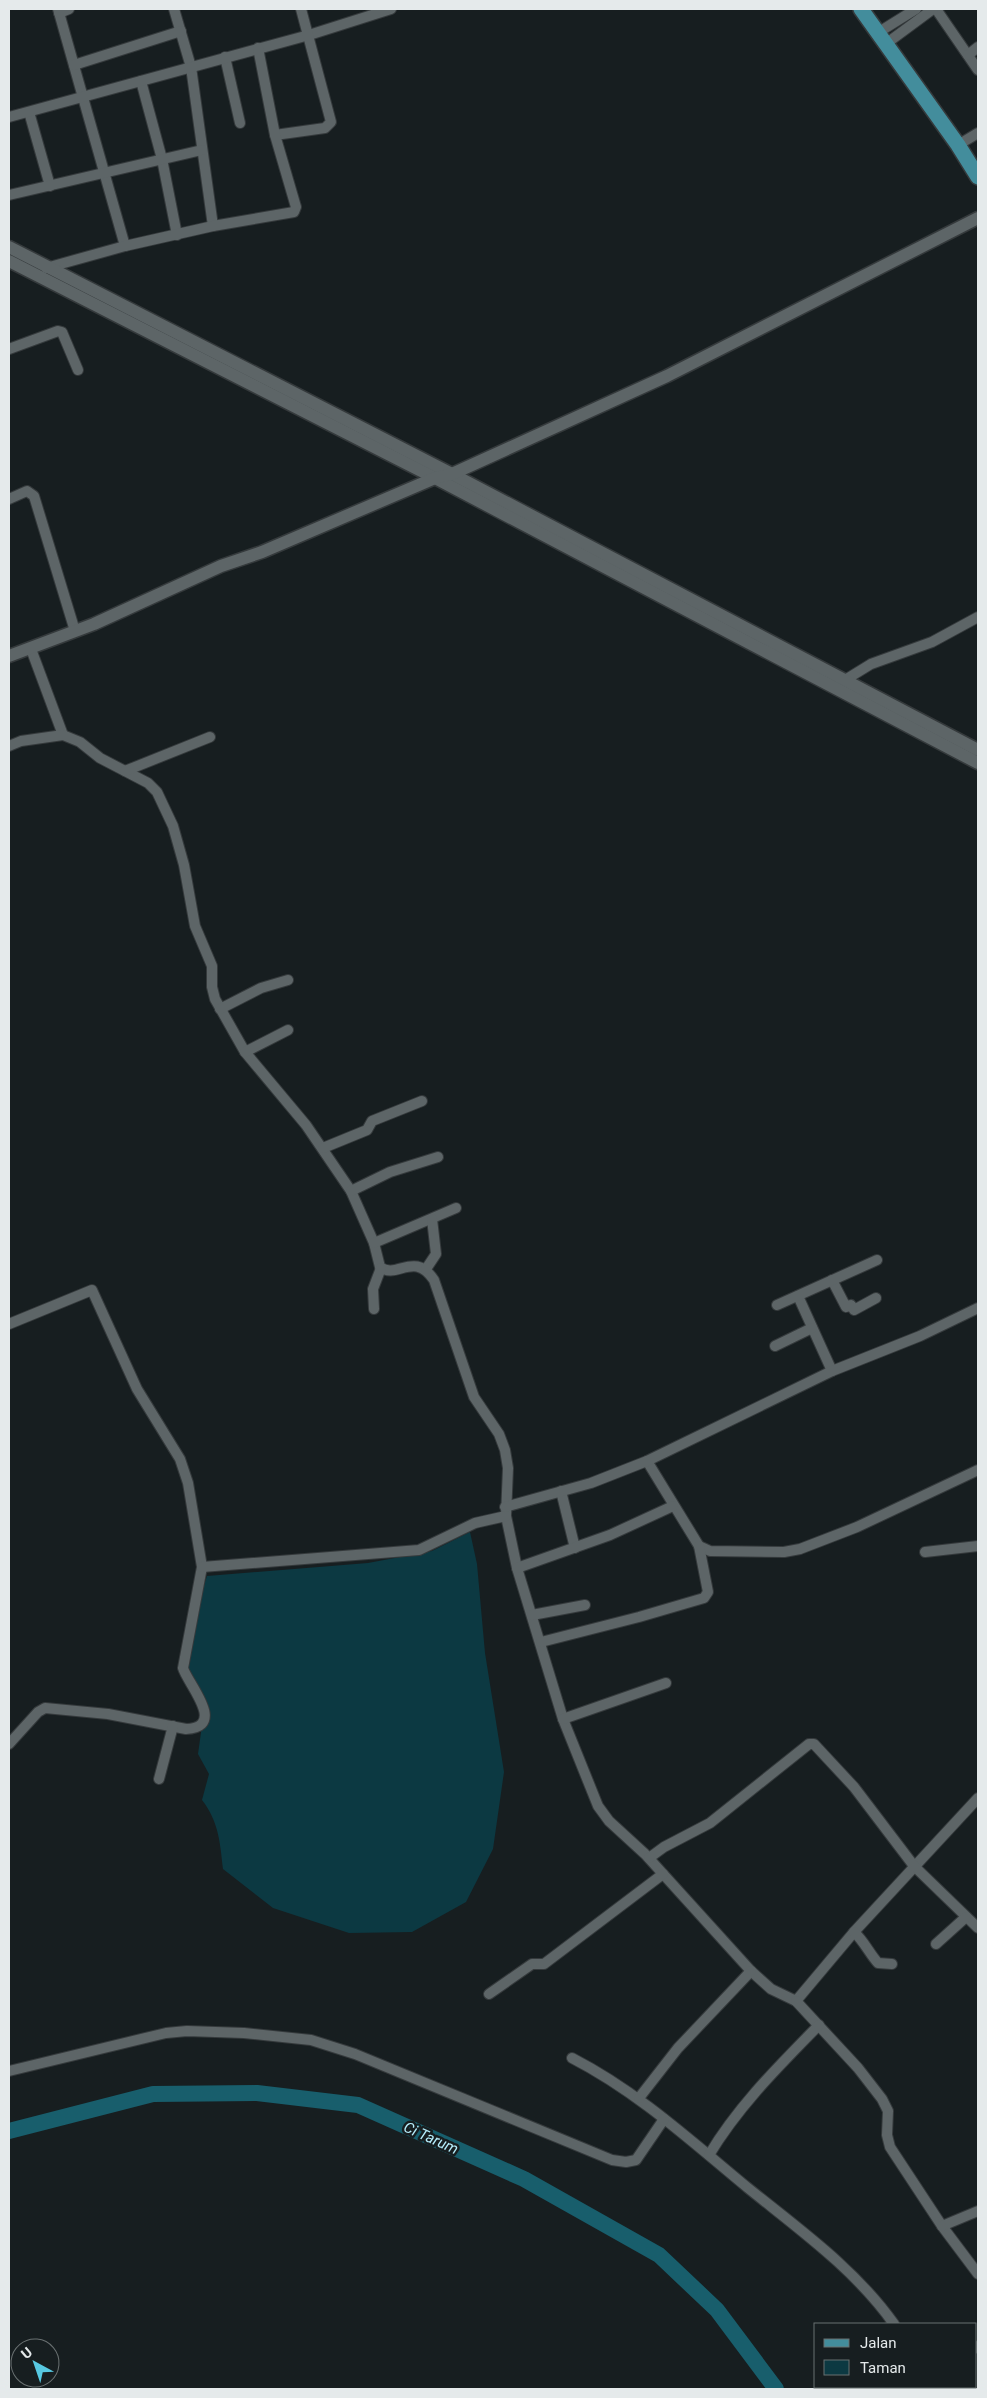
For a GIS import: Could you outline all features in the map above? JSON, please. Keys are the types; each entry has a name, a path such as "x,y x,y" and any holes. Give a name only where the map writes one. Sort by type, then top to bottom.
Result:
{"main road":[{"path":"861,9 958,145 978,177"}],"street":[{"path":"174,9 191,67 213,226"},
{"path":"275,135 324,128 331,122 301,9"},
{"path":"9,117 309,35 391,9"},
{"path":"883,38 916,9"},
{"path":"883,38 934,9 978,70"},
{"path":"62,10 81,98 125,246"},
{"path":"74,65 181,31"},
{"path":"968,55 978,47"},
{"path":"30,272 125,246 213,226 294,212 296,208 291,185 275,135 258,48"},
{"path":"225,57 240,123"},
{"path":"141,81 162,159 177,235"},
{"path":"29,112 50,186"},
{"path":"958,145 978,133"},
{"path":"9,195 202,150"},
{"path":"9,656 94,624 220,566 262,552 435,478 452,474 667,376 978,218"},
{"path":"9,247 150,317 978,750"},
{"path":"9,261 435,478 978,763"},
{"path":"9,349 62,332 78,370"},
{"path":"9,499 27,491 34,496 75,631"},
{"path":"845,680 871,664 932,642 978,617"},
{"path":"31,649 63,735"},
{"path":"9,746 21,741 63,735 80,742 100,758 154,788 162,800 173,826 184,865 195,926 211,960 212,987 220,1009 245,1052 294,1109 323,1148 351,1191 374,1243 381,1268 373,1289 374,1308"},
{"path":"125,771 210,737"},
{"path":"220,1009 261,988 288,980"},
{"path":"245,1052 288,1030"},
{"path":"323,1148 367,1130 372,1121 422,1101"},
{"path":"351,1191 390,1172 438,1157"},
{"path":"374,1243 456,1208"},
{"path":"426,1269 436,1254 432,1219"},
{"path":"777,1305 877,1260"},
{"path":"381,1268 387,1270 416,1266 426,1269 441,1294 474,1397 499,1434 505,1450 508,1468 506,1511 517,1568 541,1642 562,1719 598,1806 609,1821 649,1858 751,1971 771,1989 796,2001 858,2068 888,2111 888,2142 942,2226 978,2274"},
{"path":"832,1280 846,1308 851,1305 854,1310 876,1298"},
{"path":"9,1324 92,1290 137,1389 172,1445 185,1472 202,1554 202,1567 183,1668 200,1697 205,1712 201,1724 195,1729 108,1714 50,1707 38,1712 9,1744"},
{"path":"798,1296 832,1371"},
{"path":"202,1567 420,1550 474,1523 561,1491 591,1483 647,1461 832,1371 920,1336 978,1308"},
{"path":"775,1346 812,1328"},
{"path":"541,1642 704,1598 708,1592 699,1546 647,1461"},
{"path":"699,1546 710,1551 784,1552 800,1549 865,1523 978,1470"},
{"path":"561,1491 575,1548"},
{"path":"517,1568 610,1535 673,1506"},
{"path":"925,1552 978,1546"},
{"path":"532,1615 585,1605"},
{"path":"562,1719 666,1683"},
{"path":"159,1779 173,1726"},
{"path":"649,1858 664,1847 710,1823 812,1743 854,1787 914,1866 978,1928"},
{"path":"796,2001 854,1932 978,1798"},
{"path":"489,1994 532,1964 541,1966 544,1964 663,1874"},
{"path":"936,1944 966,1916"},
{"path":"854,1932 863,1940 871,1956 878,1963 892,1964"},
{"path":"639,2098 678,2048 751,1971"},
{"path":"709,2154 755,2091 819,2026"},
{"path":"9,2071 166,2033 187,2031 244,2033 298,2037 355,2054 612,2160 626,2162 636,2160 649,2144 664,2119"},
{"path":"572,2058 639,2098 690,2137 831,2254 871,2296 893,2323"},
{"path":"942,2226 978,2211"}],"green space":[{"path":"470,1532 477,1564 485,1653 504,1772 493,1849 466,1902 412,1932 349,1933 273,1908 223,1869 220,1842 215,1825 208,1808 202,1800 209,1774 198,1754 203,1718 183,1668 192,1622 207,1576 368,1563 432,1551"}],"waterway":[{"name":"Ci Tarum","path":"9,2131 153,2094 257,2093 358,2105 524,2179 659,2255 717,2310 776,2389"}]}
